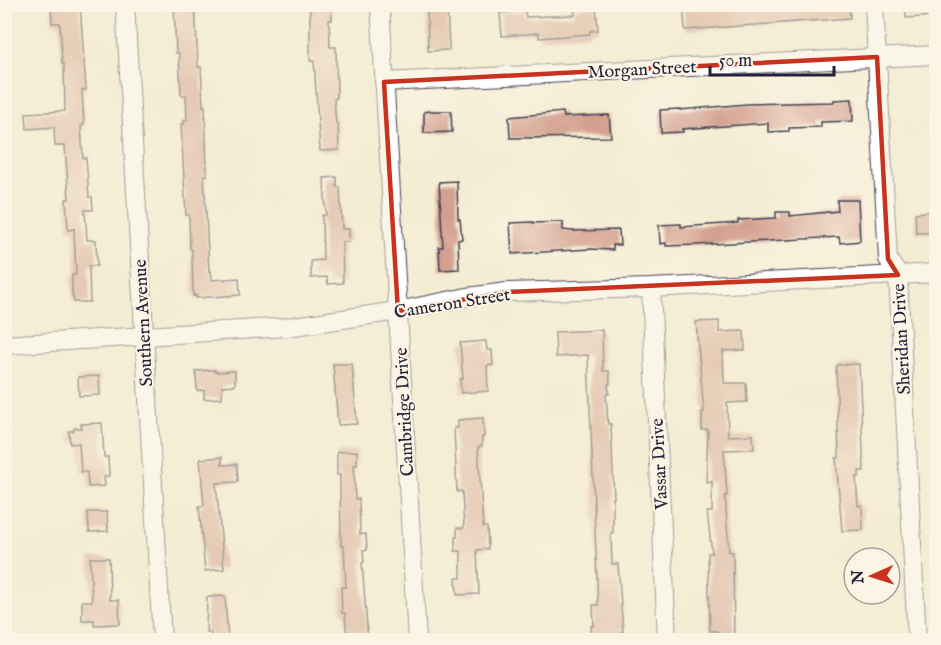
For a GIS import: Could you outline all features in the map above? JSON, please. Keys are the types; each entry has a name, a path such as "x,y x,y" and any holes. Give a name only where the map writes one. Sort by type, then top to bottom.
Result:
{"street":[{"name":"Southern Avenue","path":"125,4 162,640"},
{"name":"Cambridge Drive","path":"380,4 417,640"},
{"name":"Sheridan Drive","path":"874,4 888,259 898,275 917,640"},
{"name":"Morgan Street","path":"384,82 936,55"},
{"name":"Cameron Street","path":"4,345 144,338 286,327 507,292 651,288 936,273"},
{"name":"Vassar Drive","path":"651,288 667,640"}],"highlighted area":[{"path":"877,57 888,259 898,275 507,292 398,311 384,82"}],"building":[{"path":"51,4 80,4 86,90 82,90 83,158 86,158 89,197 92,197 93,210 85,210 87,240 96,240 97,266 89,266 90,302 74,302 72,293 72,275 76,275 74,229 68,230 66,199 69,199 65,146 55,146 54,127 27,129 26,113 65,111 60,23 52,23"},
{"path":"174,4 195,4 198,67 201,67 203,106 205,106 207,175 204,175 209,272 211,271 212,280 239,278 240,295 196,298 196,295 193,296 192,249 190,249 189,215 186,215 181,124 187,120 186,95 181,95"},
{"path":"310,4 331,4 330,47 336,47 337,98 334,99 339,150 320,151 314,61 310,61"},
{"path":"427,4 447,4 449,50 428,51"},
{"path":"683,4 708,4 708,7 734,4 849,4 850,18 685,30"},
{"path":"906,4 936,4 936,16 906,18"},
{"path":"596,6 598,30 590,31 590,34 539,38 539,33 502,36 500,13 525,11 526,17 575,15 574,8"},
{"path":"852,99 853,121 821,122 821,127 789,128 789,131 768,132 768,123 682,129 683,132 661,133 660,110 747,104 834,102 834,100"},
{"path":"451,111 452,132 424,133 424,112"},
{"path":"563,112 564,117 609,115 611,137 510,138 509,117"},
{"path":"337,177 337,187 340,187 342,229 349,229 349,242 342,242 343,283 328,284 327,277 311,278 311,261 323,260 322,215 326,215 324,178"},
{"path":"457,181 458,219 460,219 462,239 458,240 459,269 440,270 439,247 443,247 439,182"},
{"path":"837,200 858,200 860,241 840,243 839,237 696,245 666,246 666,243 660,244 659,225 681,224 681,227 738,223 738,220 776,218 776,212 790,212 790,216 838,211"},
{"path":"936,211 936,233 916,233 915,213"},
{"path":"563,222 563,230 571,231 619,230 620,245 613,245 613,250 590,249 512,254 510,223"},
{"path":"719,321 719,332 744,331 745,350 723,351 724,383 746,383 747,402 727,403 728,436 753,435 754,449 724,450 729,552 733,552 734,640 718,640 717,631 710,631 708,553 712,553 707,512 712,512 712,482 706,483 708,430 702,430 702,412 704,412 696,322"},
{"path":"602,330 603,371 609,371 610,384 608,384 609,394 606,394 608,424 611,424 614,498 613,533 611,533 612,564 618,564 623,632 620,632 620,640 592,640 593,605 598,605 588,355 556,357 555,332"},
{"path":"486,341 487,350 492,350 493,365 487,366 488,391 461,393 460,379 463,379 460,343"},
{"path":"333,364 352,364 357,424 338,425"},
{"path":"859,364 864,471 859,471 859,477 856,477 858,506 862,506 863,530 842,531 836,458 839,458 836,367"},
{"path":"215,370 215,372 235,371 235,385 222,386 222,398 204,399 204,390 197,391 196,371"},
{"path":"99,376 100,395 79,396 78,377"},
{"path":"483,418 484,437 482,437 482,446 478,447 483,527 487,527 488,549 477,550 479,594 457,595 456,578 461,578 461,551 455,551 455,537 457,537 457,528 464,528 462,491 457,492 454,428 458,428 458,420"},
{"path":"102,423 104,457 108,457 109,476 104,477 105,486 88,487 87,472 81,472 79,443 70,444 69,431 82,428 81,424"},
{"path":"357,451 357,465 354,465 355,499 359,499 360,534 366,534 367,550 363,550 364,562 362,563 368,640 347,640 345,613 342,613 341,587 346,587 344,546 341,546 340,475 337,475 337,452"},
{"path":"222,457 222,465 237,464 238,482 216,483 224,569 205,571 199,506 204,506 200,459"},
{"path":"88,512 107,512 108,531 89,532"},
{"path":"90,558 109,558 110,600 119,600 120,624 94,625 94,620 82,620 82,601 92,601"},
{"path":"225,596 228,640 211,640 211,632 206,632 207,597"}]}
